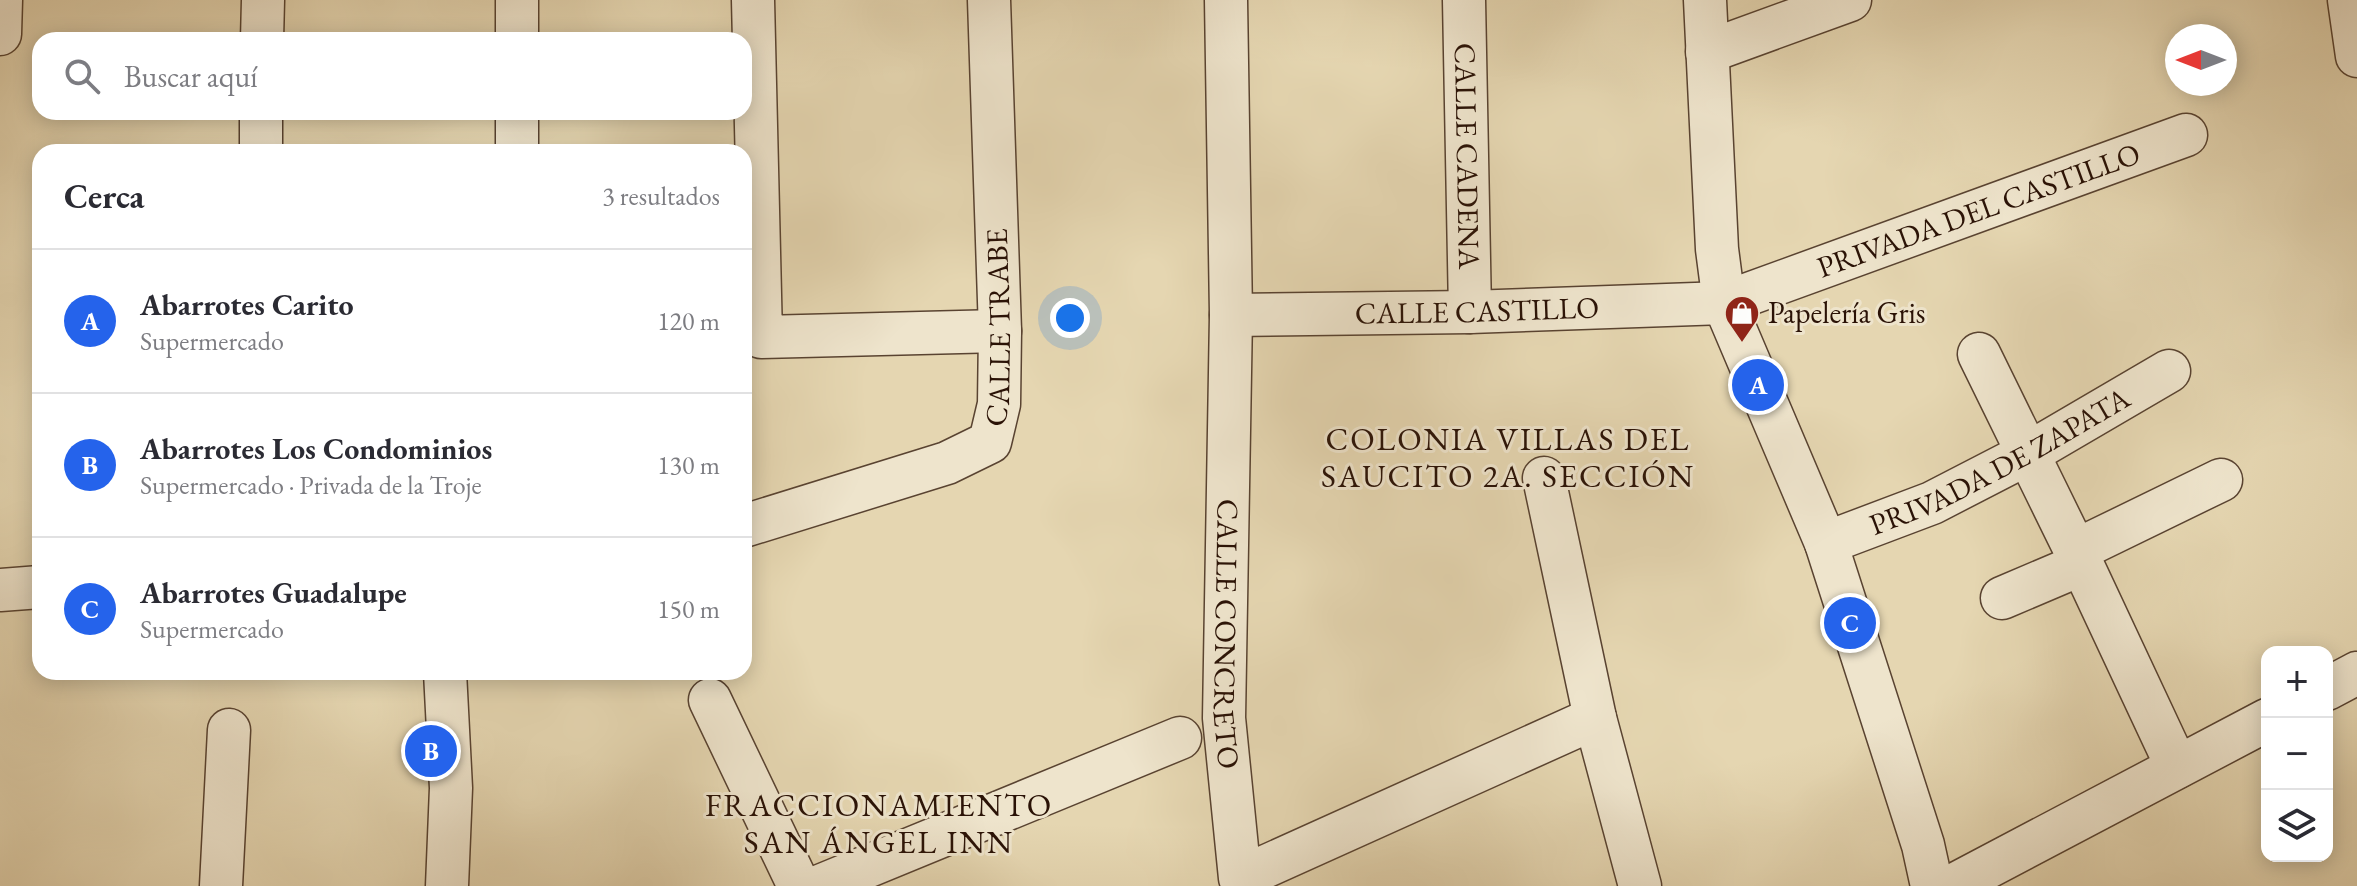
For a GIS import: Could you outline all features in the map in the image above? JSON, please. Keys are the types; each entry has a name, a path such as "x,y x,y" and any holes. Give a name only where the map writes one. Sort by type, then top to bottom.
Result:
{"street":[{"path":"0,34 1,0"},
{"path":"262,32 263,0"},
{"path":"517,0 517,32"},
{"path":"753,0 761,337 1000,331"},
{"name":"CALLE TRABE","path":"752,524 947,463 990,442 999,404 1000,331 989,0"},
{"name":"CALLE CONCRETO","path":"1226,0 1231,315 1224,718 1240,878 1595,718"},
{"name":"CALLE CADENA","path":"1464,0 1470,312"},
{"path":"1705,0 1717,249 1724,303 1826,543 1923,845 1932,886"},
{"path":"1707,52 1850,0"},
{"path":"2349,0 2357,56"},
{"path":"261,120 261,144"},
{"path":"517,120 517,144"},
{"name":"PRIVADA DEL CASTILLO","path":"1724,303 2186,135"},
{"name":"CALLE CASTILLO","path":"1231,315 1470,312 1724,303"},
{"path":"1979,354 2177,767"},
{"name":"PRIVADA DE ZAPATA","path":"1826,543 1932,503 2027,454 2169,371"},
{"path":"1544,478 1595,718 1640,886"},
{"path":"2002,598 2221,480"},
{"path":"0,590 32,588"},
{"path":"2333,686 2357,673"},
{"path":"445,680 451,788 447,886"},
{"path":"710,700 799,886"},
{"path":"1952,886 2261,723"},
{"path":"221,886 229,730"},
{"path":"820,886 1180,738"}],"place":[{"name":"Papelería Gris","path":"1742,344"},
{"name":"Abarrotes Carito","path":"1758,385"},
{"name":"Abarrotes Guadalupe","path":"1850,623"},
{"name":"Abarrotes Los Condominios","path":"431,751"}],"district":[{"name":"COLONIA VILLAS DEL SAUCITO 2A. SECCIÓN","path":"1508,458"},
{"name":"FRACCIONAMIENTO SAN ÁNGEL INN","path":"879,824"}]}
